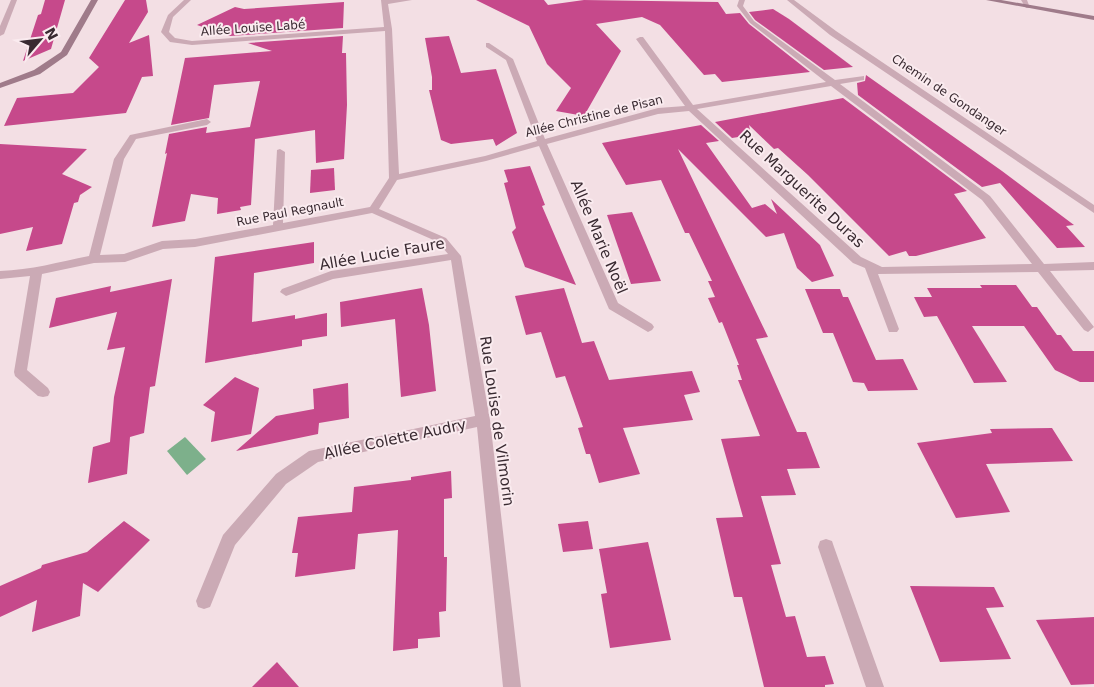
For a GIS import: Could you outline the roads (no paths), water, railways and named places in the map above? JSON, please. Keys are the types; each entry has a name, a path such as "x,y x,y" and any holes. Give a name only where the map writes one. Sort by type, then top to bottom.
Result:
{"street":[{"path":"0,34 14,0"},
{"path":"0,86 37,72 64,53 95,0"},
{"name":"Allée Louise Labé","path":"188,0 170,16 165,32 173,40 192,43 388,29"},
{"path":"409,0 385,1 388,29 394,178 373,210 442,240 456,256"},
{"path":"742,0 740,6 752,22 986,198 1088,326"},
{"name":"Chemin de Gondanger","path":"790,0 833,33 1094,210"},
{"path":"989,0 1026,4 1094,18"},
{"name":"Rue Marguerite Duras","path":"640,39 691,108 857,260 881,271 1094,266"},
{"name":"Allée Marie Noël","path":"490,45 509,59 541,142 613,306 648,327"},
{"name":"Allée Christine de Pisan","path":"394,178 486,158 658,111 691,108 861,78"},
{"path":"94,259 119,159 133,137 207,122"},
{"path":"278,229 280,152"},
{"name":"Rue Paul Regnault","path":"0,275 94,259 125,258 162,245 195,244 373,210"},
{"name":"Allée Lucie Faure","path":"286,292 331,275 456,256"},
{"name":"Rue Louise de Vilmorin","path":"456,256 483,420 512,687"},
{"path":"869,265 893,329"},
{"path":"37,269 20,372 42,392"},
{"name":"Allée Colette Audry","path":"204,601 229,540 281,479 314,456 483,420"},
{"path":"826,547 875,687"}]}
